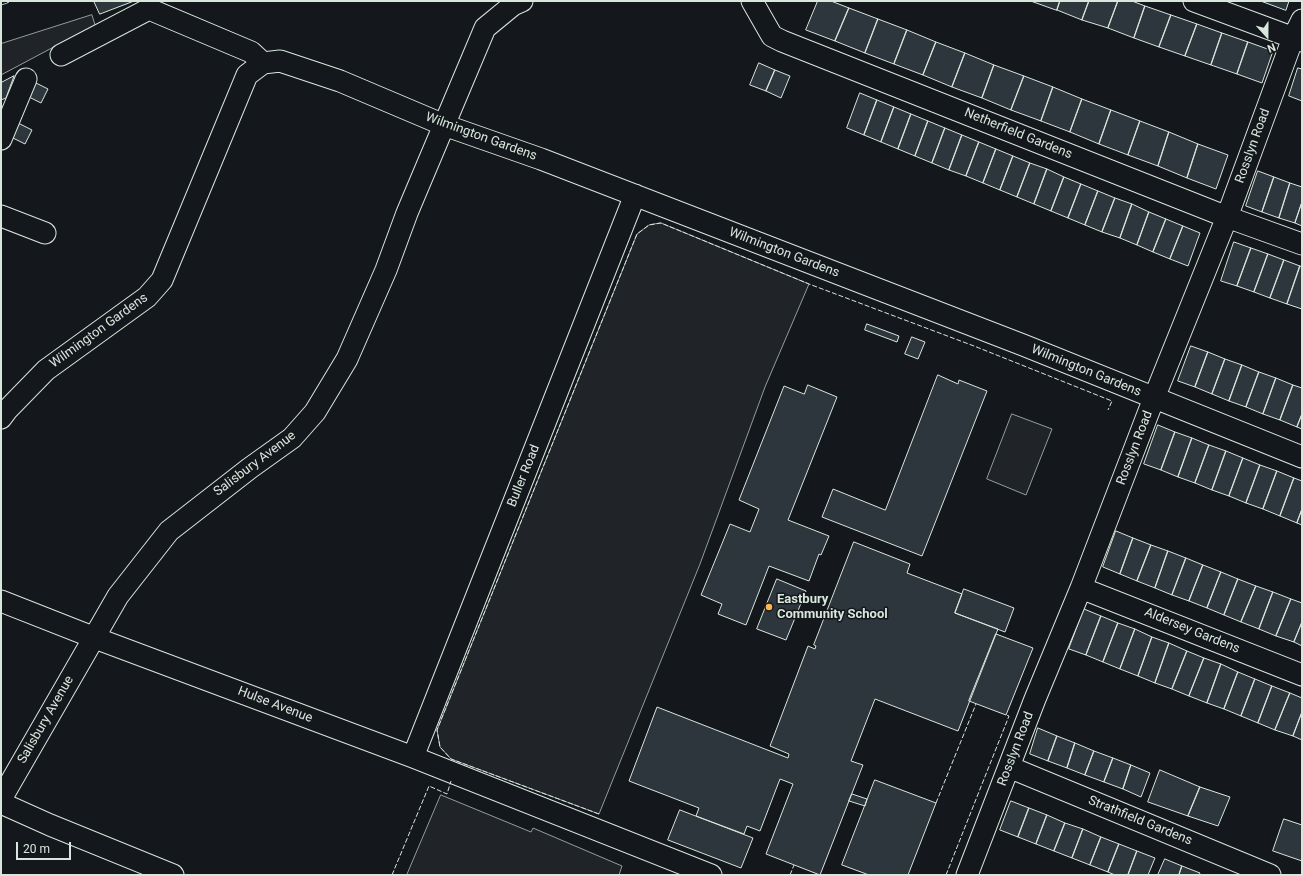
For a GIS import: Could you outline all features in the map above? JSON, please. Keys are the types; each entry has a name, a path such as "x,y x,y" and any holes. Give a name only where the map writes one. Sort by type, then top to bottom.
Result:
{"street":[{"name":"Salisbury Avenue","path":"1,799 118,596 169,531 250,468 292,438 315,412 347,360 386,270 407,213 485,28 513,5 522,1"},
{"name":"Netherfield Gardens","path":"752,1 772,36 782,41 1227,217 1302,244"},
{"path":"1194,1 1299,33"},
{"path":"61,55 149,9 251,52 263,63"},
{"name":"Rosslyn Road","path":"967,875 1035,699 1081,588 1154,398 1299,33"},
{"name":"Wilmington Gardens","path":"1,418 46,370 147,297 162,280 247,75 263,63 280,61 340,80 444,125 541,159 1016,342 1302,457"},
{"path":"1,139 26,79"},
{"name":"Buller Road","path":"413,757 635,195"},
{"path":"1,216 45,233"},
{"name":"Aldersey Gardens","path":"1081,588 1302,675"},
{"name":"Hulse Avenue","path":"1,601 95,638 413,757 711,875"},
{"name":"Strathfield Gardens","path":"1009,767 1270,875"},
{"path":"1,803 50,825 173,875"}],"shaded area":[{"path":"92,15 95,25 1,75 1,44"},
{"path":"661,223 809,284 765,387 700,564 599,814 451,759 440,747 437,730 637,234 649,225"},
{"path":"1012,414 1052,429 1026,495 987,479"},
{"path":"441,795 531,832 533,828 622,866 619,875 407,875"}],"building":[{"path":"94,1 134,1 100,14"},
{"path":"818,1 831,1 849,8 835,41 806,30"},
{"path":"1031,1 1060,1 1057,10"},
{"path":"1060,1 1089,1 1082,20 1057,10"},
{"path":"1089,1 1118,1 1108,28 1082,20"},
{"path":"1118,1 1132,1 1145,6 1134,38 1108,28"},
{"path":"1261,1 1289,1 1286,10"},
{"path":"1145,6 1171,15 1159,47 1134,38"},
{"path":"849,8 878,19 865,53 835,41"},
{"path":"1171,15 1197,24 1185,56 1159,47"},
{"path":"878,19 907,30 894,64 865,53"},
{"path":"1197,24 1222,33 1211,65 1185,56"},
{"path":"907,30 936,42 923,75 894,64"},
{"path":"1222,33 1248,42 1237,74 1211,65"},
{"path":"936,42 965,53 952,87 923,75"},
{"path":"1248,42 1273,51 1262,83 1237,74"},
{"path":"965,53 994,65 982,98 952,87"},
{"path":"759,63 775,70 766,91 750,85"},
{"path":"994,65 1024,76 1011,110 982,98"},
{"path":"1298,68 1302,69 1302,101 1289,96"},
{"path":"775,70 790,76 781,98 766,91"},
{"path":"14,76 6,98 1,100 1,83"},
{"path":"1024,76 1053,87 1041,121 1011,110"},
{"path":"34,82 48,89 41,103 27,96"},
{"path":"1053,87 1082,99 1070,132 1041,121"},
{"path":"860,93 877,100 864,135 847,128"},
{"path":"1082,99 1111,110 1099,144 1070,132"},
{"path":"877,100 894,107 881,142 864,135"},
{"path":"894,107 911,114 898,149 881,142"},
{"path":"1111,110 1140,121 1128,155 1099,144"},
{"path":"911,114 928,121 915,156 898,149"},
{"path":"928,121 945,128 932,163 915,156"},
{"path":"1140,121 1169,132 1158,166 1128,155"},
{"path":"18,123 32,130 25,144 11,137"},
{"path":"945,128 962,135 949,170 932,163"},
{"path":"1169,132 1198,144 1187,178 1158,166"},
{"path":"962,135 979,142 966,176 949,170"},
{"path":"979,142 996,149 983,183 966,176"},
{"path":"1198,144 1228,155 1216,189 1187,178"},
{"path":"996,149 1013,156 1000,190 983,183"},
{"path":"1013,156 1030,163 1017,197 1000,190"},
{"path":"1030,163 1047,169 1034,204 1017,197"},
{"path":"1047,169 1064,177 1051,211 1034,204"},
{"path":"1258,171 1274,177 1262,212 1246,206"},
{"path":"1064,177 1081,184 1068,218 1051,211"},
{"path":"1274,177 1290,183 1279,218 1262,212"},
{"path":"1290,183 1302,187 1302,202 1295,223 1279,218"},
{"path":"1081,184 1098,191 1085,225 1068,218"},
{"path":"1098,191 1115,198 1102,232 1085,225"},
{"path":"1115,198 1132,204 1120,238 1102,232"},
{"path":"1302,202 1302,226 1295,223"},
{"path":"1132,204 1149,212 1137,245 1120,238"},
{"path":"1149,212 1166,219 1153,252 1137,245"},
{"path":"1166,219 1183,226 1170,259 1153,252"},
{"path":"1183,226 1200,233 1188,266 1170,259"},
{"path":"1234,242 1251,248 1237,286 1221,281"},
{"path":"1251,248 1268,254 1254,292 1237,286"},
{"path":"1268,254 1284,260 1270,298 1254,292"},
{"path":"1284,260 1300,266 1287,304 1270,298"},
{"path":"1300,266 1302,267 1302,309 1287,304"},
{"path":"867,324 899,336 897,342 865,330"},
{"path":"912,337 925,342 918,359 905,354"},
{"path":"1191,346 1208,352 1195,387 1178,381"},
{"path":"1208,352 1225,359 1212,394 1195,387"},
{"path":"1225,359 1242,365 1229,401 1212,394"},
{"path":"1242,365 1259,372 1246,407 1229,401"},
{"path":"1259,372 1276,378 1263,414 1246,407"},
{"path":"938,375 958,384 959,380 987,391 922,556 822,517 833,489 885,510"},
{"path":"1276,378 1293,385 1280,420 1263,414"},
{"path":"808,385 837,397 788,520 829,536 821,555 819,554 809,581 769,566 746,625 718,614 722,604 701,595 730,524 750,532 759,509 739,500 784,386 804,394"},
{"path":"1293,385 1302,388 1302,414 1297,427 1280,420"},
{"path":"1302,414 1302,429 1297,427"},
{"path":"1158,425 1175,432 1161,470 1144,464"},
{"path":"1175,432 1192,438 1178,477 1161,470"},
{"path":"1192,438 1209,445 1195,483 1178,477"},
{"path":"1209,445 1226,451 1212,490 1195,483"},
{"path":"1226,451 1243,458 1229,496 1212,490"},
{"path":"1243,458 1260,465 1246,503 1229,496"},
{"path":"1260,465 1277,471 1263,509 1246,503"},
{"path":"1277,471 1294,478 1280,516 1263,509"},
{"path":"1294,478 1302,481 1302,509 1297,523 1280,516"},
{"path":"1302,509 1302,525 1297,523"},
{"path":"1116,531 1133,538 1120,574 1103,567"},
{"path":"1133,538 1151,545 1137,581 1120,574"},
{"path":"854,542 910,564 907,573 962,594 955,613 998,629 958,731 875,699 851,761 863,765 820,875 766,854 793,784 780,779 760,831 747,826 744,834 696,816 699,808 629,781 657,707 788,758 789,754 770,746 808,646 815,649 816,646 814,645"},
{"path":"1151,545 1168,551 1155,588 1137,581"},
{"path":"1168,551 1186,558 1172,595 1155,588"},
{"path":"1186,558 1203,565 1189,601 1172,595"},
{"path":"1203,565 1221,572 1207,608 1189,601"},
{"path":"1221,572 1238,579 1224,615 1207,608"},
{"path":"777,579 806,591 786,640 757,629"},
{"path":"1238,579 1256,586 1241,622 1224,615"},
{"path":"1256,586 1273,592 1259,629 1241,622"},
{"path":"964,589 1014,608 1005,632 955,613"},
{"path":"1273,592 1291,599 1276,636 1259,629"},
{"path":"1291,599 1302,603 1302,622 1294,642 1276,636"},
{"path":"1084,609 1101,616 1086,655 1069,649"},
{"path":"1101,616 1118,623 1103,662 1086,655"},
{"path":"1302,622 1302,646 1294,642"},
{"path":"1118,623 1135,629 1120,669 1103,662"},
{"path":"1135,629 1152,637 1138,676 1120,669"},
{"path":"996,634 1033,648 1006,715 969,701"},
{"path":"1152,637 1169,643 1155,683 1138,676"},
{"path":"1169,643 1187,651 1172,689 1155,683"},
{"path":"1187,651 1204,658 1189,696 1172,689"},
{"path":"1204,658 1221,664 1207,703 1189,696"},
{"path":"1221,664 1238,672 1224,709 1207,703"},
{"path":"1238,672 1255,679 1241,716 1224,709"},
{"path":"1255,679 1272,686 1258,723 1241,716"},
{"path":"1272,686 1290,693 1275,730 1258,723"},
{"path":"1290,693 1302,698 1302,712 1293,736 1275,730"},
{"path":"1302,712 1302,740 1293,736"},
{"path":"1038,728 1057,736 1048,761 1030,754"},
{"path":"1057,736 1075,743 1067,768 1048,761"},
{"path":"1075,743 1094,751 1085,775 1067,768"},
{"path":"1094,751 1113,758 1104,782 1085,775"},
{"path":"1113,758 1131,765 1123,789 1104,782"},
{"path":"1131,765 1150,773 1141,797 1123,789"},
{"path":"1160,770 1200,787 1188,816 1148,802"},
{"path":"875,780 936,803 908,875 869,875 842,865"},
{"path":"1200,787 1230,797 1218,826 1188,816"},
{"path":"852,794 867,799 865,806 849,801"},
{"path":"1011,801 1029,808 1018,837 1000,830"},
{"path":"1029,808 1047,815 1036,844 1018,837"},
{"path":"680,810 753,838 741,868 668,840"},
{"path":"1047,815 1065,823 1054,851 1036,844"},
{"path":"1284,819 1302,825 1302,861 1273,851"},
{"path":"1065,823 1083,829 1072,858 1054,851"},
{"path":"1083,829 1101,837 1090,865 1072,858"},
{"path":"1101,837 1119,844 1108,872 1090,865"},
{"path":"1119,844 1137,851 1128,875 1115,875 1108,872"},
{"path":"1137,851 1155,858 1148,875 1128,875"},
{"path":"1165,859 1182,866 1179,875 1158,875"},
{"path":"1182,866 1200,873 1199,875 1179,875"}],"railway":[{"path":"1,3 7,1"}],"fence":[{"path":"599,814 451,759 440,747 437,730 637,234 649,225 661,223 809,284 974,346 1112,401 1108,410"},
{"path":"936,803 976,704"},
{"path":"946,875 1009,716 1006,715"},
{"path":"392,875 429,786 447,794 451,781"},
{"path":"790,875 794,865"}],"place":[{"name":"Eastbury Community School","path":"769,607"}]}
